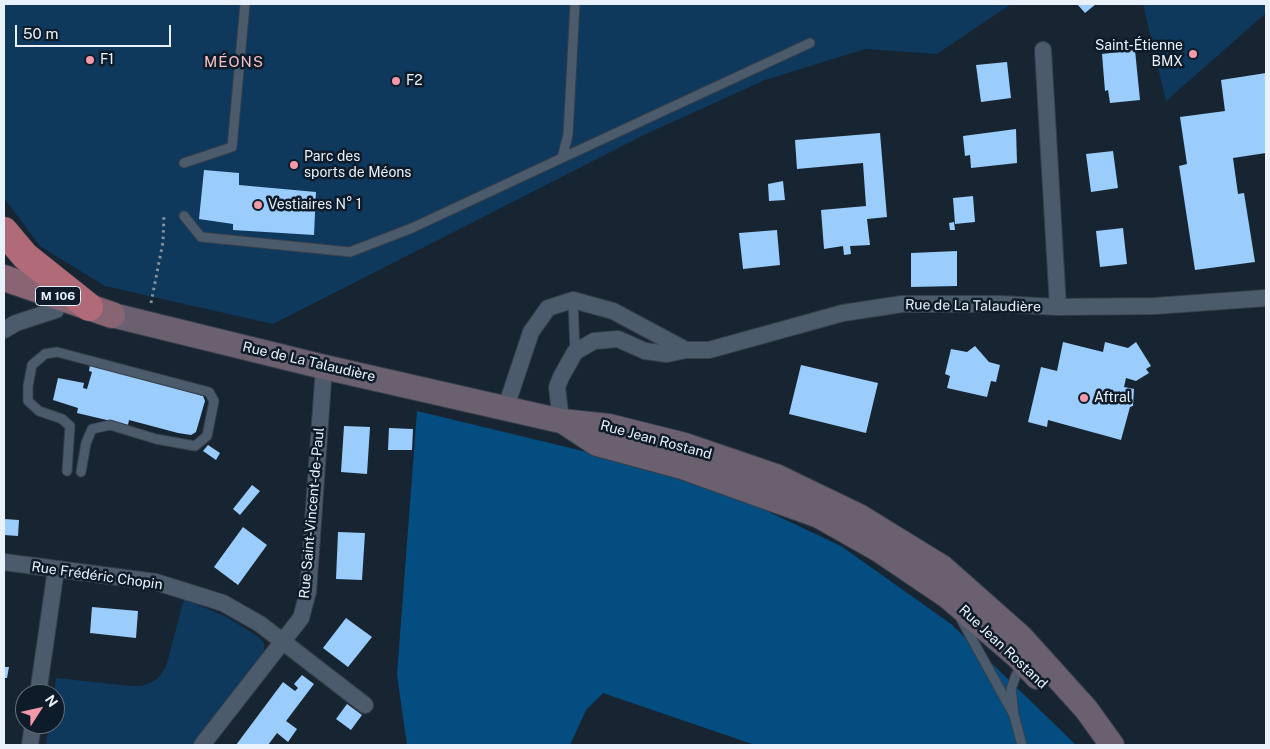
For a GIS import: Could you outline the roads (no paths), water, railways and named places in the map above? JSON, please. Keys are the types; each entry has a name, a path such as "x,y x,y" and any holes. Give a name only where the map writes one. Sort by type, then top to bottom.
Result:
{"highway":[{"path":"4,231 26,256 101,311"}],"main road":[{"name":"Rue de La Talaudière","path":"4,278 101,311 146,323 324,367 561,420"},
{"name":"Rue de La Talaudière","path":"4,296 56,310 101,311"},
{"name":"Rue Jean Rostand","path":"561,420 597,444 682,467 819,516 879,550 947,596 1025,665 1105,745"},
{"name":"Rue Jean Rostand","path":"561,420 609,426 685,446 776,476 860,516 942,567 1022,637 1086,709 1112,745"}],"street":[{"path":"1043,50 1058,308"},
{"name":"Rue de La Talaudière","path":"575,352 594,341 618,339 645,351 668,354 686,350 709,350 842,312 902,304 1000,304 1058,308 1155,306 1266,298"},
{"path":"506,407 531,332 548,308 573,300"},
{"name":"Rue de La Talaudière","path":"573,300 613,311 686,350"},
{"path":"4,330 16,323 56,310"},
{"path":"561,420 557,387 575,352"},
{"name":"Rue Saint-Vincent-de-Paul","path":"202,745 301,618 308,592 324,367"},
{"name":"Rue Frédéric Chopin","path":"4,562 156,582 224,603 260,624 365,705"},
{"path":"39,684 56,569"}],"lane":[{"path":"184,163 232,147 245,4"},
{"path":"562,158 568,135 575,4"},
{"path":"184,216 201,237 350,252 412,228 810,43"},
{"path":"573,300 575,352"},
{"path":"67,471 70,426 62,418 39,411 28,401 28,386 32,365 45,354 57,352 209,392 214,401 207,436 195,446 156,439 110,425 92,429 81,472"},
{"path":"947,596 1014,715"},
{"path":"1022,745 1014,715 1011,689 1016,675 1025,665"}],"place":[{"name":"Saint-Étienne BMX","path":"1193,54"},
{"name":"F1","path":"90,60"},
{"name":"F2","path":"396,81"},
{"name":"Parc des sports de Méons","path":"294,165"},
{"name":"Vestiaires N° 1","path":"258,205"},
{"name":"Aftral","path":"1084,398"}],"district":[{"name":"MÉONS","path":"234,62"}]}
